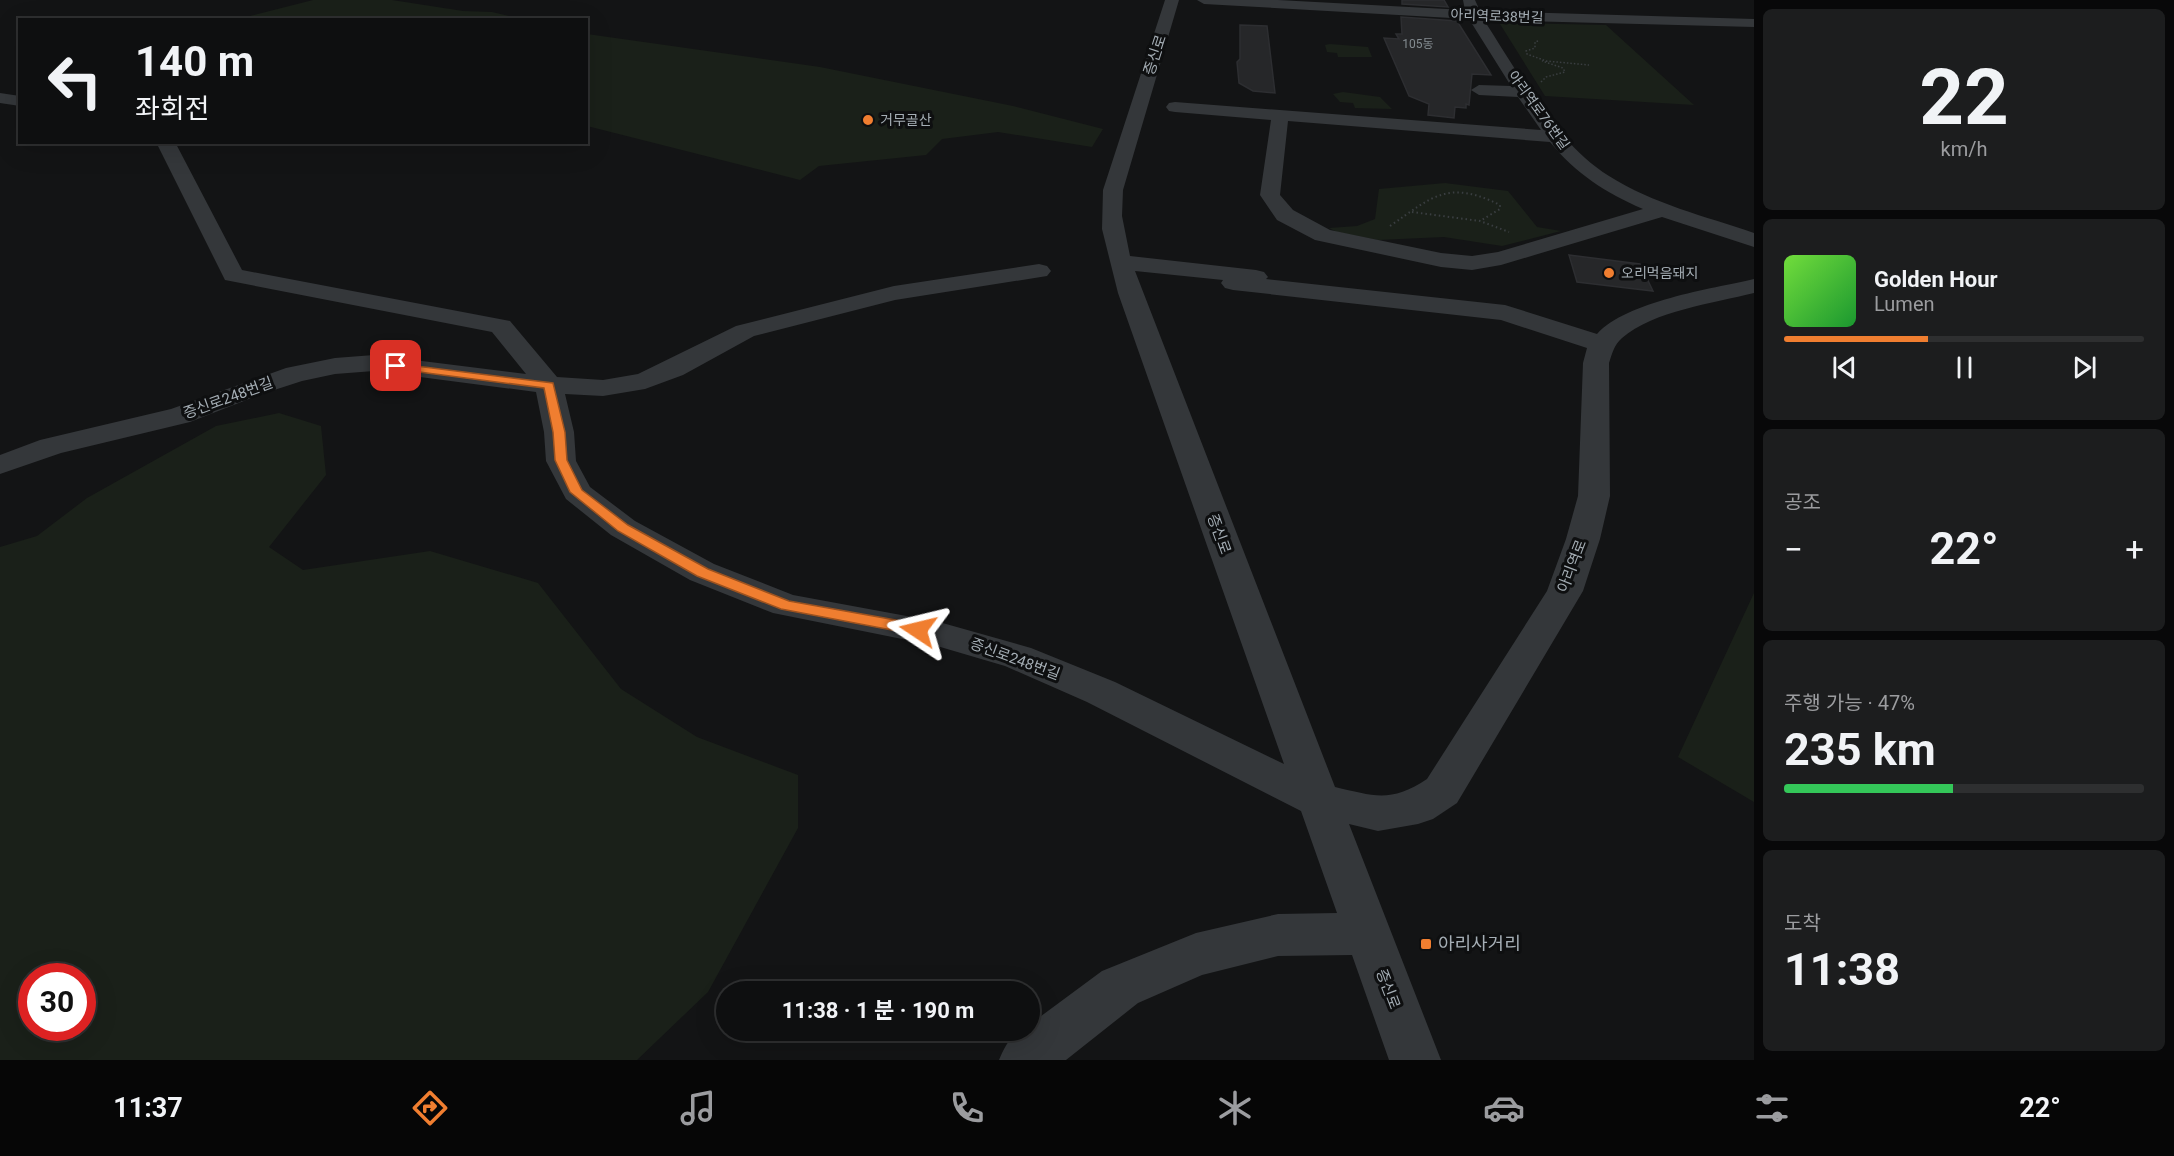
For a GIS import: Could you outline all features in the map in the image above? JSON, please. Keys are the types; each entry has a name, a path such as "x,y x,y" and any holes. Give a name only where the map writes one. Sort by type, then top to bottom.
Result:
{"street":[{"name":"증신로","path":"1172,0 1113,190 1109,210 1130,293 1415,1060"},
{"name":"아리역로38번길","path":"1204,0 1471,8 1754,23"},
{"name":"아리역로76번길","path":"1471,8 1524,92 1556,137 1570,154 1601,180 1665,209 1754,240"},
{"path":"1479,90 1524,92"},
{"path":"0,98 18,101"},
{"path":"1175,107 1556,137"},
{"path":"1280,117 1270,195 1285,215 1333,238 1441,260 1472,263 1501,258 1665,209"},
{"path":"166,144 233,275 501,326 549,385"},
{"path":"1121,262 1309,283 1313,291"},
{"name":"증신로248번길","path":"0,465 51,446 180,416 252,388 296,374 335,366 374,363 549,385 603,388 645,381 745,331 894,293 1040,271"},
{"path":"1233,283 1505,313 1602,344 1619,328 1646,315 1676,305 1754,286"},
{"name":"아리역로","path":"1318,800 1378,814 1418,807 1442,791 1564,591 1576,560 1594,496 1596,363 1602,344"},
{"name":"증신로248번길","path":"549,385 559,432 561,460 577,492 623,528 702,572 786,605 939,634 1018,657 1101,692 1318,800"},
{"path":"1025,1060 1120,987 1196,955 1278,935 1367,934"}],"path":[{"path":"1538,40 1535,42 1535,48 1526,52 1544,60 1589,65"},
{"path":"1542,82 1546,77 1565,72 1563,68 1544,63 1544,60"},
{"path":"1333,238 1391,226 1435,195 1463,192 1500,205 1500,209 1480,221"},
{"path":"1411,212 1480,221 1543,246"}],"shaded area":[{"path":"313,0 392,0 463,11 492,12 518,18 250,18 250,16"},
{"path":"1500,24 1606,25 1694,105 1545,96"},
{"path":"588,34 820,67 1013,106 1103,129 1092,147 998,132 942,139 926,155 819,166 800,180 588,126"},
{"path":"1325,45 1368,47 1372,57 1338,57 1337,53 1327,52"},
{"path":"1343,92 1380,97 1392,109 1355,108 1353,103 1340,102 1333,94"},
{"path":"1445,183 1508,191 1537,227 1561,231 1502,246 1444,237 1378,240 1337,232 1329,228 1357,226 1375,219 1379,189"},
{"path":"279,413 321,426 326,475 269,547 303,570 430,551 538,583 621,689 697,737 798,775 798,828 708,992 637,1060 0,1060 0,547 37,536 87,498 216,426"},
{"path":"1754,593 1754,802 1678,757"}],"building":[{"path":"1402,0 1444,0 1448,7 1402,4"},
{"path":"1401,17 1457,21 1491,75 1472,74 1469,105 1466,104 1466,108 1455,107 1454,118 1428,115 1429,104 1409,96 1384,38 1399,39 1396,34 1402,34"},
{"path":"1240,25 1267,26 1275,93 1253,91 1239,83 1237,62 1240,59"},
{"name":"오리먹음돼지","path":"1569,255 1640,264 1653,291 1577,282"}],"place":[{"name":"거무골산","path":"868,120"},
{"name":"오리먹음돼지","path":"1609,273"},
{"name":"아리사거리","path":"1426,944"}],"route":[{"path":"396,366 549,385 559,432 561,460 577,492 623,528 702,572 786,605 918,630"}]}
